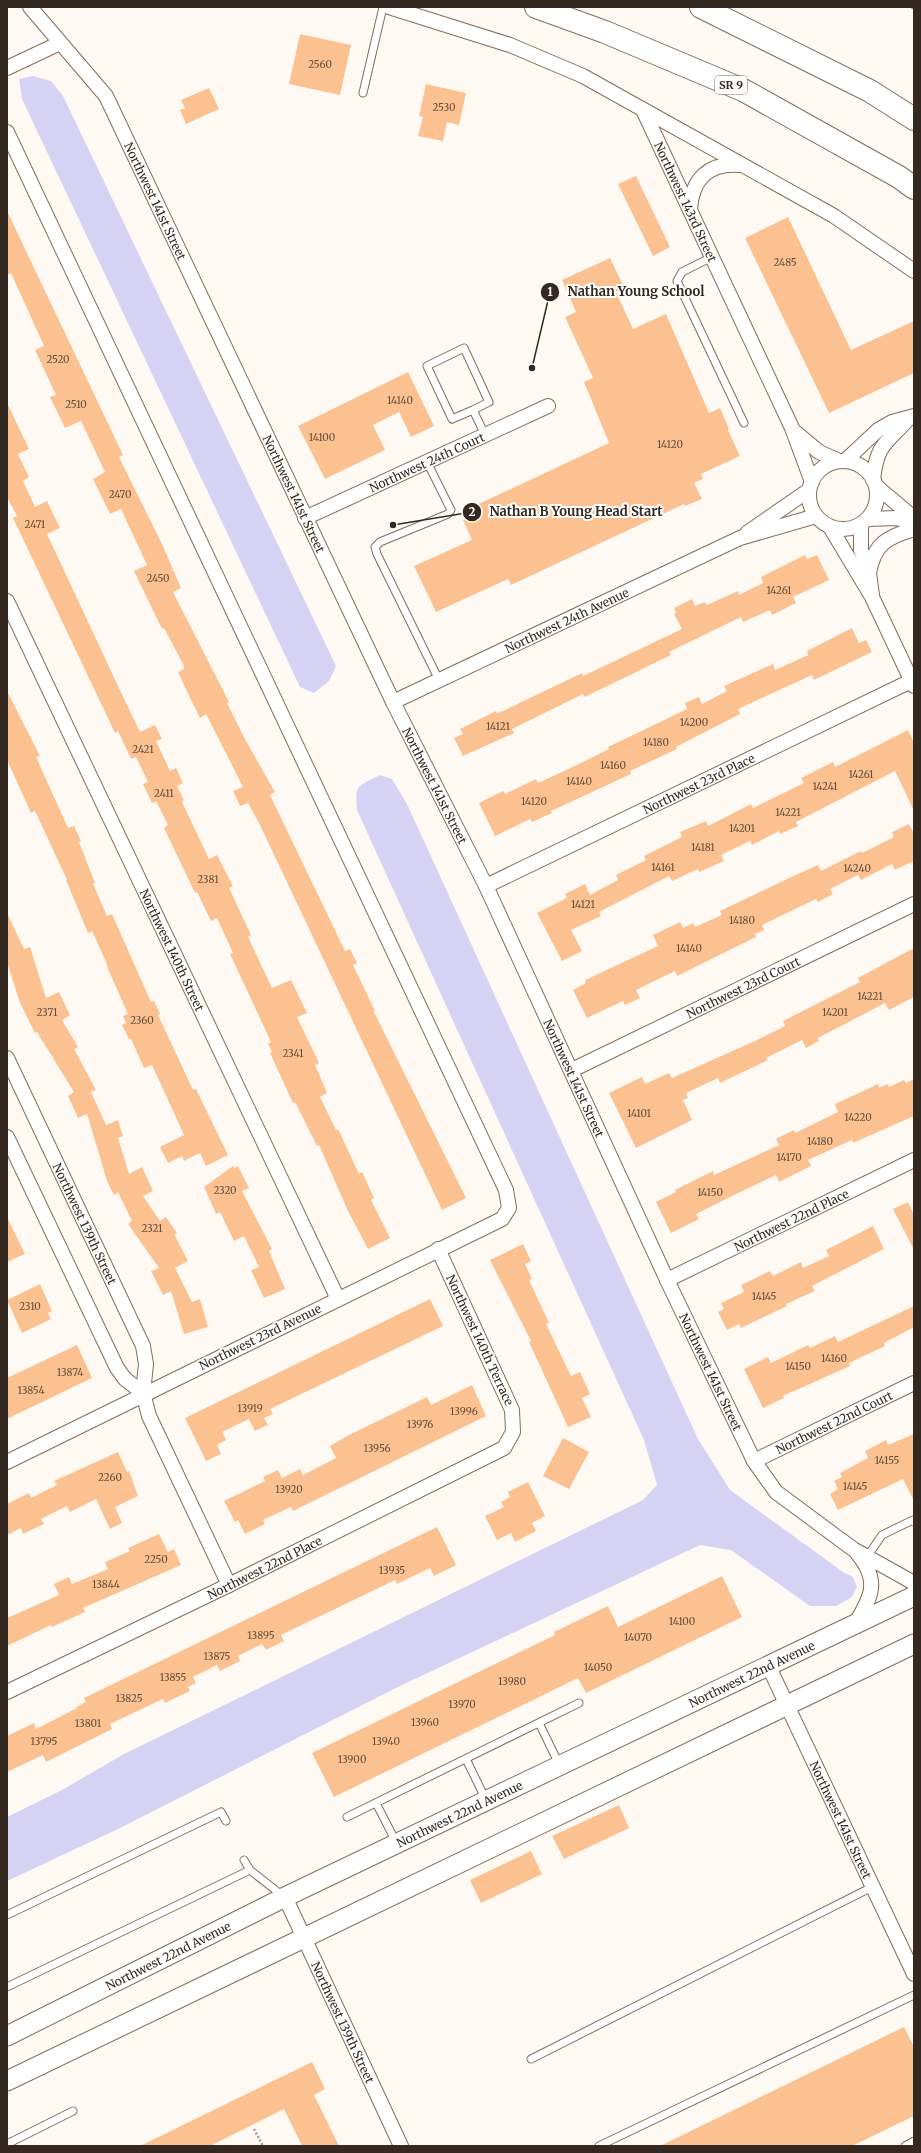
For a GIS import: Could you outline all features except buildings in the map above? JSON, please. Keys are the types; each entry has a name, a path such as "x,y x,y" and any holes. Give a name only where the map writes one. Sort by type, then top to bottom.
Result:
{"main road":[{"name":"SR 9","path":"536,7 605,32 743,90 898,177 914,188"},
{"path":"701,7 870,91 914,119"},
{"name":"Northwest 22nd Avenue","path":"7,2036 396,1843 914,1596"},
{"path":"7,2081 914,1644"}],"street":[{"name":"Northwest 141st Street","path":"30,7 106,96 305,518 394,702 486,886 572,1070 667,1280 754,1461 776,1492 853,1549 914,1583"},
{"path":"389,7 510,45 583,76 644,112 834,216 914,271"},
{"path":"7,68 60,43"},
{"name":"Northwest 143rd Street","path":"644,112 792,428 810,486"},
{"name":"Northwest 23rd Avenue","path":"7,132 506,1190 509,1208 502,1219 7,1462"},
{"path":"690,209 693,190 707,172 721,166 743,166"},
{"name":"Northwest 24th Court","path":"305,518 548,406"},
{"path":"912,417 892,422 878,430 841,460 822,468 810,486 811,507 816,516 830,527 872,597 913,683"},
{"path":"872,597 869,573 861,550 865,521 876,503 875,462 879,450 912,417"},
{"name":"Northwest 143rd Street","path":"792,428 813,448 841,460"},
{"path":"841,460 866,470 875,483 914,518"},
{"name":"Northwest 24th Avenue","path":"740,538 810,486"},
{"name":"Northwest 24th Avenue","path":"394,702 740,538 816,516"},
{"path":"830,527 841,529 851,528 865,521 897,518 914,523"},
{"path":"869,573 871,561 882,543 889,538 914,529"},
{"name":"Northwest 140th Street","path":"7,601 338,1299"},
{"name":"Northwest 23rd Place","path":"486,886 913,683"},
{"name":"Northwest 23rd Court","path":"572,1070 914,904"},
{"name":"Northwest 139th Street","path":"7,1058 143,1346 146,1364 143,1394 149,1416 229,1585"},
{"path":"7,1137 117,1368 125,1379 143,1394"},
{"name":"Northwest 22nd Place","path":"667,1280 914,1160"},
{"name":"Northwest 140th Terrace","path":"438,1250 512,1410 512,1432"},
{"name":"Northwest 22nd Court","path":"754,1461 914,1383"},
{"name":"Northwest 22nd Place","path":"7,1692 229,1585 504,1448 512,1432"},
{"name":"Northwest 141st Street","path":"853,1549 865,1563 871,1574 872,1585 870,1596 865,1608 855,1625"},
{"name":"Northwest 141st Street","path":"768,1665 914,1974"},
{"name":"Northwest 139th Street","path":"285,1897 401,2146"}],"lane":[{"path":"363,93 383,7"},
{"path":"712,257 682,272 677,281 744,423"},
{"path":"464,348 489,402 473,410 452,419 427,366 464,348"},
{"path":"473,410 484,435"},
{"path":"427,462 450,504 451,510 448,514 380,542 376,547 377,554 439,680"},
{"path":"867,1557 882,1535 913,1520 914,1522"},
{"path":"347,1818 579,1703"},
{"path":"539,1723 560,1765"},
{"path":"466,1759 486,1800"},
{"path":"376,1804 396,1843"},
{"path":"7,1916 221,1812 226,1822"},
{"path":"244,1860 250,1870 285,1897"},
{"path":"7,1987 250,1870"},
{"path":"531,2059 872,1887"},
{"path":"599,2146 914,1995"},
{"path":"7,2144 73,2111"},
{"path":"905,2146 914,2142"}],"path":[{"path":"254,2130 263,2146"}],"shaded area":[{"path":"33,76 51,81 63,96 336,666 329,681 314,693 300,687 22,99 19,79"},
{"path":"380,775 392,779 407,804 698,1439 730,1490 843,1572 853,1577 857,1587 852,1597 836,1606 810,1606 731,1550 700,1545 400,1686 118,1829 7,1881 7,1817 62,1790 124,1754 643,1500 657,1485 644,1440 357,810 357,790 362,784"}],"place":[{"name":"Nathan Young School","path":"532,368"},
{"name":"Nathan B Young Head Start","path":"393,525"}]}
